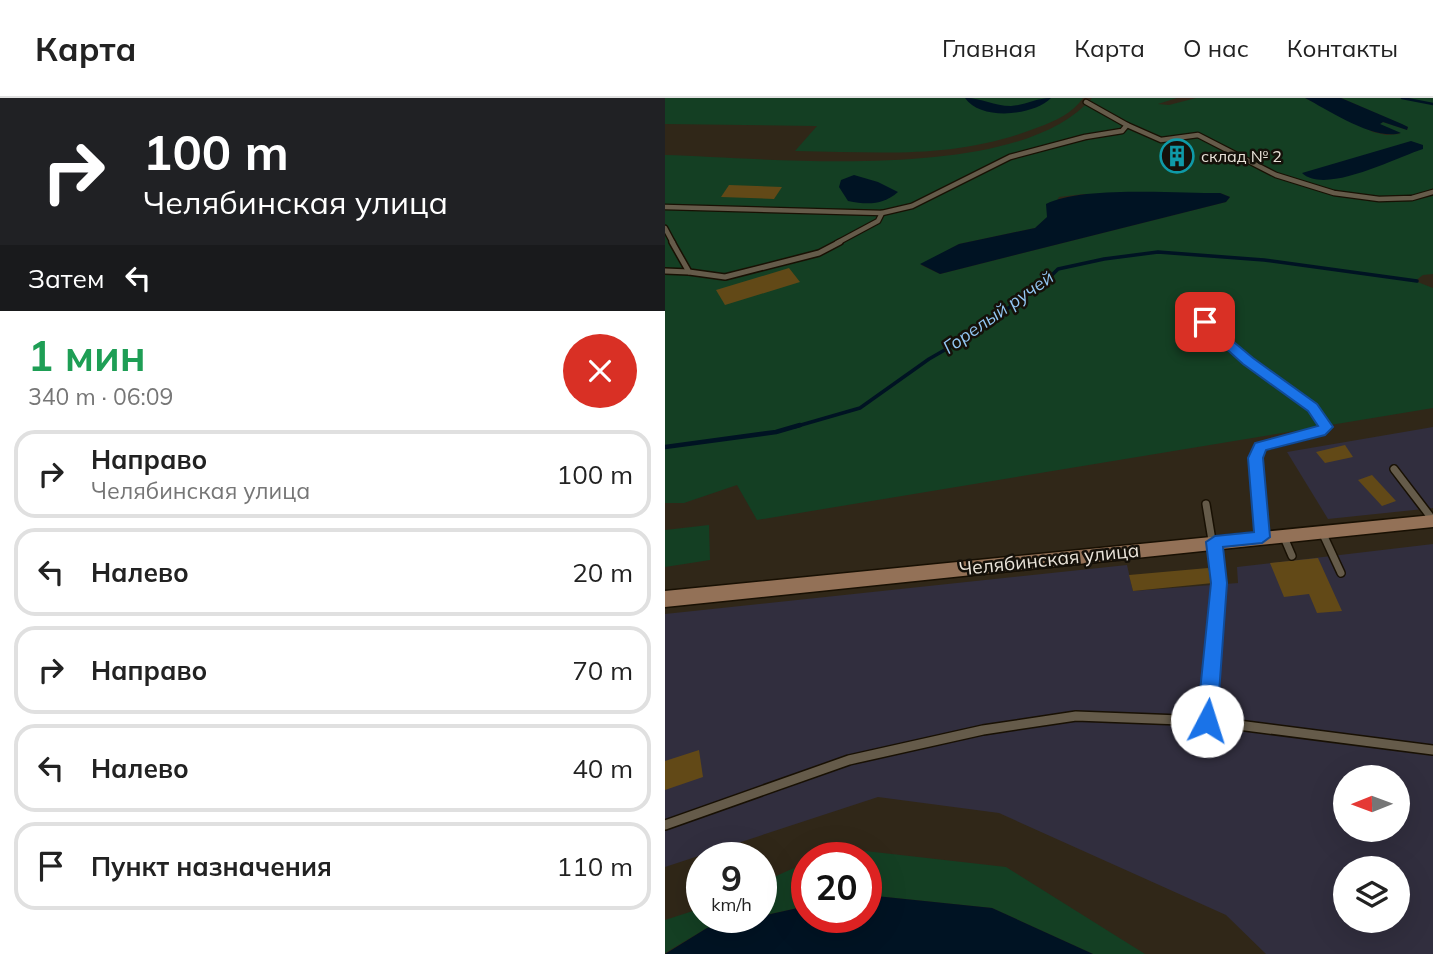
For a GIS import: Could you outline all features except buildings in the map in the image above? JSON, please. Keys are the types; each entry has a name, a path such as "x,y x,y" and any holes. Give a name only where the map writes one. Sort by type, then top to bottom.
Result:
{"street":[{"name":"Челябинская улица","path":"665,599 1433,521"}],"lane":[{"path":"1086,102 1161,140 1198,135 1276,175 1334,193 1379,199 1412,198 1433,192"},
{"path":"665,207 881,213 912,206 1010,157 1085,137 1122,131 1127,125"},
{"path":"665,271 725,277 819,253 878,221 881,213"},
{"path":"665,228 689,272"},
{"path":"1205,322 1248,361 1313,407 1326,427 1320,432 1261,447 1257,452 1262,537"},
{"path":"1394,469 1433,521"},
{"path":"1206,503 1215,542 1219,583 1207,721"},
{"path":"1322,531 1341,573"},
{"path":"1283,535 1292,556"},
{"path":"665,825 849,760 983,730 1076,716 1207,721 1433,750"}],"shaded area":[{"path":"1433,427 1433,508 1328,519 1287,452"},
{"path":"1433,544 1433,954 1266,954 1226,915 999,813 878,797 741,842 686,842 686,860 665,867 665,614 1127,565 1133,591 1238,583 1237,567"}],"green space":[{"path":"665,98 1083,98 1074,108 1057,119 1008,138 948,149 889,153 795,151 817,126 665,124"},
{"path":"1092,98 1177,98 1158,104 1169,105 1196,98 1305,98 1373,132 1400,134 1379,124 1383,122 1407,130 1408,127 1341,98 1433,98 1433,274 1423,275 1415,281 1433,288 1433,408 757,520 737,485 684,503 665,503 665,155 767,160 891,160 952,155 1009,144 1057,126","holes":["1220,193 1230,197 1226,202 940,274 921,265 959,244 1035,228 1048,217 1059,197 1084,194"]},
{"path":"709,525 710,560 665,567 665,530"},
{"path":"882,853 1006,867 1145,954 1093,954 992,908 882,897"},
{"path":"791,869 791,909 777,913 777,876"},
{"path":"686,913 686,933 699,933 665,953 665,920"}],"water":[{"path":"965,98 1011,106 1051,98 1032,109 994,113 973,105"},
{"path":"1305,98 1341,98 1408,127 1407,130 1383,122 1380,124 1401,133 1378,133 1352,123"},
{"path":"1411,141 1423,145 1423,149 1361,173 1327,180 1313,179 1302,173"},
{"path":"854,175 878,182 898,192 875,203 848,201 839,187 841,180"},
{"path":"1130,192 1220,193 1230,197 1226,202 940,274 920,264 959,244 1035,228 1047,217 1046,204 1061,198"},
{"path":"882,897 992,908 1093,954 665,954 699,933 777,933 777,913 791,910 791,933 882,933"}],"waterway":[{"path":"1402,98 1433,104"},
{"name":"Горелый ручей","path":"794,427 860,408 929,359 969,336 1045,282 1058,269 1104,259 1158,252 1264,260 1417,281"},
{"name":"Горелый ручей","path":"665,447 776,432 800,425"}],"place":[{"name":"склад № 2","path":"1177,156"}],"route":[{"path":"1205,322 1248,361 1313,407 1326,427 1320,432 1261,447 1256,458 1262,537 1215,542 1219,583 1207,721"}]}
